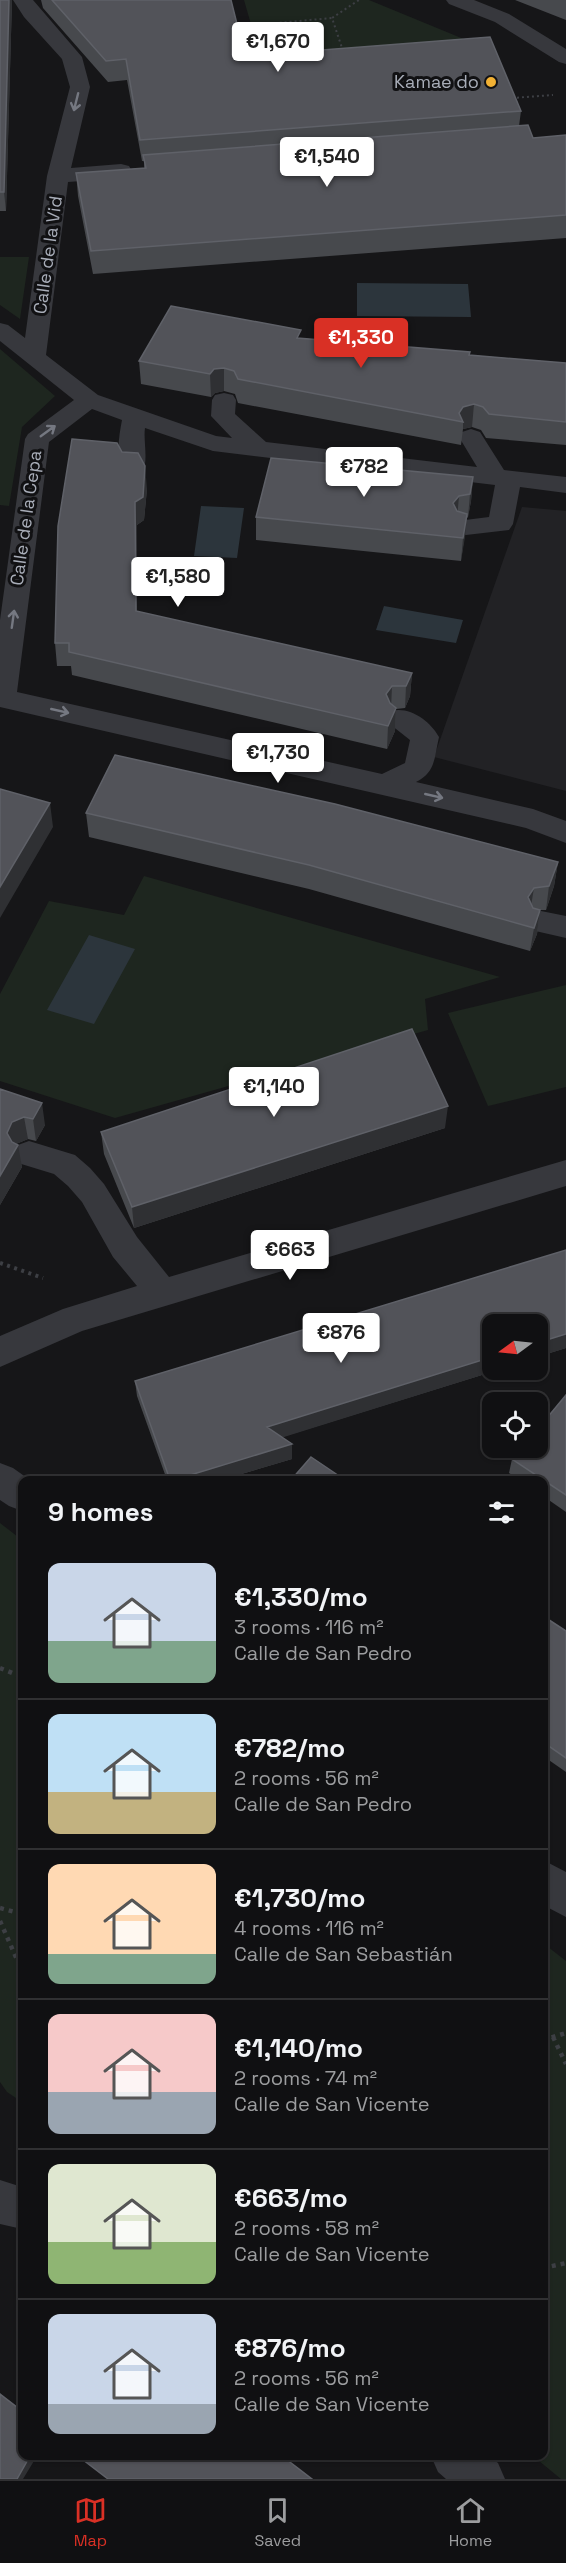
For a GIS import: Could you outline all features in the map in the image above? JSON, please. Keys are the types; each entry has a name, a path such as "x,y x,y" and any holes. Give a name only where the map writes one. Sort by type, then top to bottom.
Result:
{"street":[{"path":"456,0 502,18 566,57"},
{"name":"Calle de la Vid","path":"16,3 31,13 72,57 80,87 58,176 34,356"},
{"path":"55,76 75,66"},
{"path":"44,138 69,132"},
{"path":"39,159 64,154"},
{"path":"58,176 141,170"},
{"path":"0,330 89,400 213,443 566,485"},
{"name":"Calle de la Cepa","path":"1,698 37,439 89,400"},
{"path":"224,400 223,416 258,448"},
{"path":"132,467 131,441 135,416"},
{"path":"466,527 500,524 503,479 471,437"},
{"path":"1,698 533,819 566,833"},
{"path":"385,785 418,769 425,737 401,718"},
{"path":"29,1154 64,1164 80,1177 93,1193 125,1247 162,1293"},
{"path":"0,1352 75,1319 566,1173"},
{"path":"0,1479 18,1492"},
{"path":"548,1884 566,1897"},
{"path":"0,2202 18,2207"},
{"path":"458,2460 482,2479"}],"path":[{"path":"253,59 244,26 332,18 359,0"},
{"path":"332,18 345,56"},
{"path":"504,99 554,95"},
{"path":"0,1263 43,1278"},
{"path":"0,1668 18,1675"},
{"path":"0,1908 18,1913"},
{"path":"0,1921 18,1962"},
{"path":"548,2038 566,2033"},
{"path":"553,2037 566,2064"},
{"path":"548,2267 566,2263"}],"shaded area":[{"path":"244,0 369,0 471,42 263,66"},
{"path":"0,257 29,257 20,319 0,305"},
{"path":"357,283 468,284 471,317 357,316"},
{"path":"0,349 55,396 22,427 9,506 0,505"},
{"path":"201,506 244,508 237,558 194,556"},
{"path":"522,507 566,511 566,791 434,757"},
{"path":"384,606 463,620 456,643 376,630"},
{"path":"144,876 500,977 425,999 428,1030 115,1118 0,1081 0,994 49,901 124,915"},
{"path":"89,935 135,949 94,1024 47,1010"},
{"path":"566,985 566,1087 488,1106 448,1013"},
{"path":"0,1523 18,1537 18,2099 7,2092 0,2082"},
{"path":"548,1947 566,1961 566,2479 561,2479 538,2460 548,2460"}],"building":[{"path":"0,0 9,0 4,192 0,192"},
{"path":"52,0 231,0 245,56 490,37 521,111 140,140 126,59 106,61"},
{"path":"528,125 533,138 566,135 566,215 91,251 76,173 146,168 143,155"},
{"path":"171,306 301,330 297,338 470,352 469,355 566,363 566,422 489,414 483,407 474,404 463,407 459,413 463,422 238,379 234,371 224,368 214,369 210,374 139,361"},
{"path":"72,439 117,443 122,452 138,453 145,466 143,497 135,502 136,611 412,673 406,686 392,686 386,694 390,703 396,708 388,726 69,652 69,643 55,643 58,526"},
{"path":"271,458 473,477 470,494 459,496 453,503 457,511 467,514 463,538 256,517"},
{"path":"115,755 335,804 558,862 549,886 534,888 528,897 533,908 540,910 534,928 309,865 86,813"},
{"path":"0,789 50,803 0,887"},
{"path":"412,1029 448,1106 132,1207 101,1132"},
{"path":"0,1089 42,1103 33,1119 24,1117 12,1122 7,1133 12,1142 18,1145 0,1176"},
{"path":"566,1250 566,1334 548,1340 548,1314 482,1314 482,1360 267,1427 292,1444 187,1476 169,1476 135,1381"},
{"path":"566,1395 566,1495 548,1483 548,1476 538,1476 512,1459 548,1458 548,1417"},
{"path":"311,1457 339,1476 294,1476"},
{"path":"548,1619 566,1631 566,1758 548,1745"},
{"path":"0,2394 18,2408 18,2460 28,2460 17,2479 0,2479"},
{"path":"83,2460 287,2460 312,2479 108,2479"}],"place":[{"name":"Kamae do","path":"491,82"}]}
